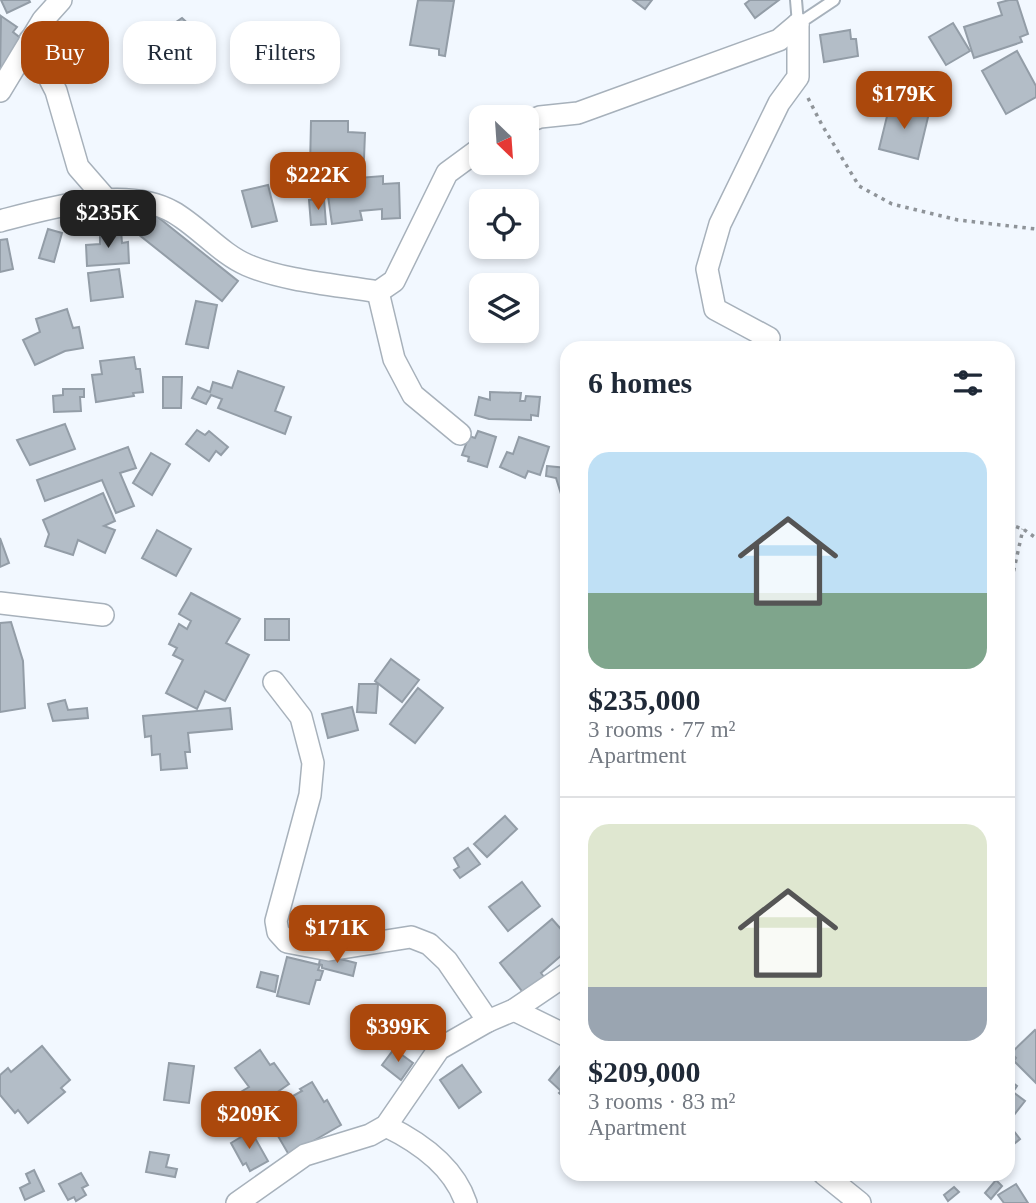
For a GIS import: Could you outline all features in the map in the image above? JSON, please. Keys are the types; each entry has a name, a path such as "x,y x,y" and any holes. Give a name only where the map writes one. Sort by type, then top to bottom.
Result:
{"street":[{"path":"42,21 61,0"},
{"path":"769,338 715,309 707,269 720,224 779,103 798,77 798,24"},
{"path":"539,117 590,109 779,40 798,24"},
{"path":"0,91 21,55"},
{"path":"52,84 78,167 104,198"},
{"path":"0,221 104,198 152,203 173,212 244,264 269,273 378,292 394,281 447,173 469,157"},
{"path":"378,292 394,359 413,395 460,434"},
{"path":"0,603 103,615"},
{"path":"274,682 301,717 313,763 310,795 276,921 278,932 287,942 329,950 411,937 429,944 447,961 488,1021"},
{"path":"237,1203 305,1155 370,1135 386,1126 439,1049 488,1021 514,1010 560,979"},
{"path":"514,1010 560,1033"},
{"path":"386,1126 404,1135 443,1166 462,1191 466,1203"},
{"path":"833,1181 860,1203"}],"lane":[{"path":"796,0 798,24 834,0"}],"path":[{"path":"798,77 822,125 859,186 892,204 958,220 1036,229"},
{"path":"1015,526 1036,538"},
{"path":"1015,565 1023,529"}],"building":[{"path":"1,0 29,0 30,2 7,13"},
{"path":"418,0 454,1 445,56 439,55 439,49 410,45"},
{"path":"633,0 652,0 645,9"},
{"path":"750,0 779,0 755,18 745,4"},
{"path":"1017,0 1028,34 1020,37 1022,42 974,58 964,27 1002,15 998,3"},
{"path":"1,16 17,27 13,32 21,38 21,43 0,73"},
{"path":"953,23 970,51 946,65 929,37"},
{"path":"850,30 851,39 856,39 858,56 824,62 820,35"},
{"path":"1017,51 1036,86 1036,97 1006,114 982,71"},
{"path":"890,104 929,113 918,159 879,149"},
{"path":"311,121 348,121 348,132 365,133 364,159 347,159 347,168 310,168"},
{"path":"383,176 383,184 399,183 400,218 382,219 382,209 360,211 362,220 332,224 328,196 334,195 333,180"},
{"path":"268,185 277,221 252,227 242,191"},
{"path":"324,199 326,224 311,225 309,200"},
{"path":"154,214 238,281 222,301 138,234"},
{"path":"48,229 62,233 54,262 39,258"},
{"path":"121,230 122,243 128,242 129,263 87,266 86,245 100,244 100,231"},
{"path":"7,239 13,269 0,272 0,240"},
{"path":"119,269 123,297 91,301 88,273"},
{"path":"196,301 217,305 208,348 186,344"},
{"path":"67,309 73,328 79,327 83,348 65,351 35,365 23,340 40,332 36,319"},
{"path":"134,357 136,369 140,369 143,392 96,402 92,375 102,374 100,361"},
{"path":"238,371 284,387 275,411 291,417 285,434 218,408 222,399 211,395 206,404 192,398 198,387 210,392 213,382 232,388"},
{"path":"163,377 182,377 181,408 163,408"},
{"path":"63,389 84,389 84,397 80,397 81,411 54,412 53,396 63,395"},
{"path":"490,392 521,393 520,401 525,401 526,396 540,397 538,416 531,415 531,420 489,419 475,415 479,397 490,400"},
{"path":"65,424 75,449 30,465 17,440"},
{"path":"197,430 205,435 209,431 228,447 221,455 216,451 209,461 186,444"},
{"path":"478,431 496,437 487,467 468,461 469,457 462,455 469,436 475,438"},
{"path":"519,437 549,447 540,475 528,471 525,478 500,467 507,452 513,454"},
{"path":"128,447 136,468 120,473 134,506 116,513 102,480 45,501 37,480"},
{"path":"151,453 170,464 152,495 133,483"},
{"path":"547,466 560,467 560,491 556,478 546,476"},
{"path":"103,493 115,521 104,526 115,530 105,553 78,540 73,555 45,546 49,534 43,520"},
{"path":"157,530 191,549 176,576 142,558"},
{"path":"0,538 9,563 0,567"},
{"path":"191,593 240,619 226,643 249,655 225,701 205,691 197,709 166,693 183,660 173,655 177,648 169,644 179,624 187,629 191,621 179,614"},
{"path":"265,619 289,619 289,640 265,640"},
{"path":"11,622 23,661 25,708 0,712 0,623"},
{"path":"391,659 419,680 402,702 375,681"},
{"path":"359,684 378,684 376,713 357,712"},
{"path":"418,688 443,708 415,743 390,724"},
{"path":"65,700 68,710 87,708 88,718 53,721 48,704"},
{"path":"352,707 358,730 328,738 322,714"},
{"path":"230,708 232,729 188,733 190,752 185,752 187,768 161,770 160,754 152,755 151,736 145,737 143,716"},
{"path":"505,816 517,829 487,857 474,844"},
{"path":"468,848 480,864 460,878 454,870 459,867 454,858"},
{"path":"522,882 540,906 508,931 489,907"},
{"path":"552,919 560,928 560,957 541,973 545,978 525,995 500,963"},
{"path":"321,954 356,963 353,976 322,968 319,964"},
{"path":"287,957 320,965 318,970 323,971 320,980 316,980 309,1004 277,996"},
{"path":"261,972 278,976 275,992 257,987"},
{"path":"1036,1031 1036,1083 1015,1062 1015,1049"},
{"path":"42,1046 70,1080 61,1088 65,1092 28,1123 18,1110 15,1113 0,1095 0,1075 8,1068 11,1072"},
{"path":"394,1049 413,1063 401,1080 382,1065"},
{"path":"260,1050 270,1065 274,1063 289,1084 260,1104 256,1099 248,1105 239,1093 249,1087 235,1068"},
{"path":"169,1063 194,1066 189,1103 164,1100"},
{"path":"462,1065 481,1092 459,1108 440,1080"},
{"path":"560,1067 560,1090 549,1080"},
{"path":"312,1082 324,1102 327,1100 341,1125 289,1155 264,1112 302,1091 300,1089"},
{"path":"1015,1094 1025,1101 1015,1114"},
{"path":"251,1131 268,1161 250,1171 246,1163 243,1165 231,1143"},
{"path":"150,1152 169,1155 166,1167 177,1169 175,1177 146,1172"},
{"path":"34,1170 44,1191 25,1200 20,1188 30,1183 26,1174"},
{"path":"81,1173 88,1185 82,1188 86,1195 76,1201 74,1197 68,1200 59,1184"},
{"path":"995,1181 1002,1186 991,1199 985,1193"},
{"path":"1016,1184 1028,1203 1004,1203 998,1195"},
{"path":"954,1187 959,1192 948,1201 944,1195"}]}
